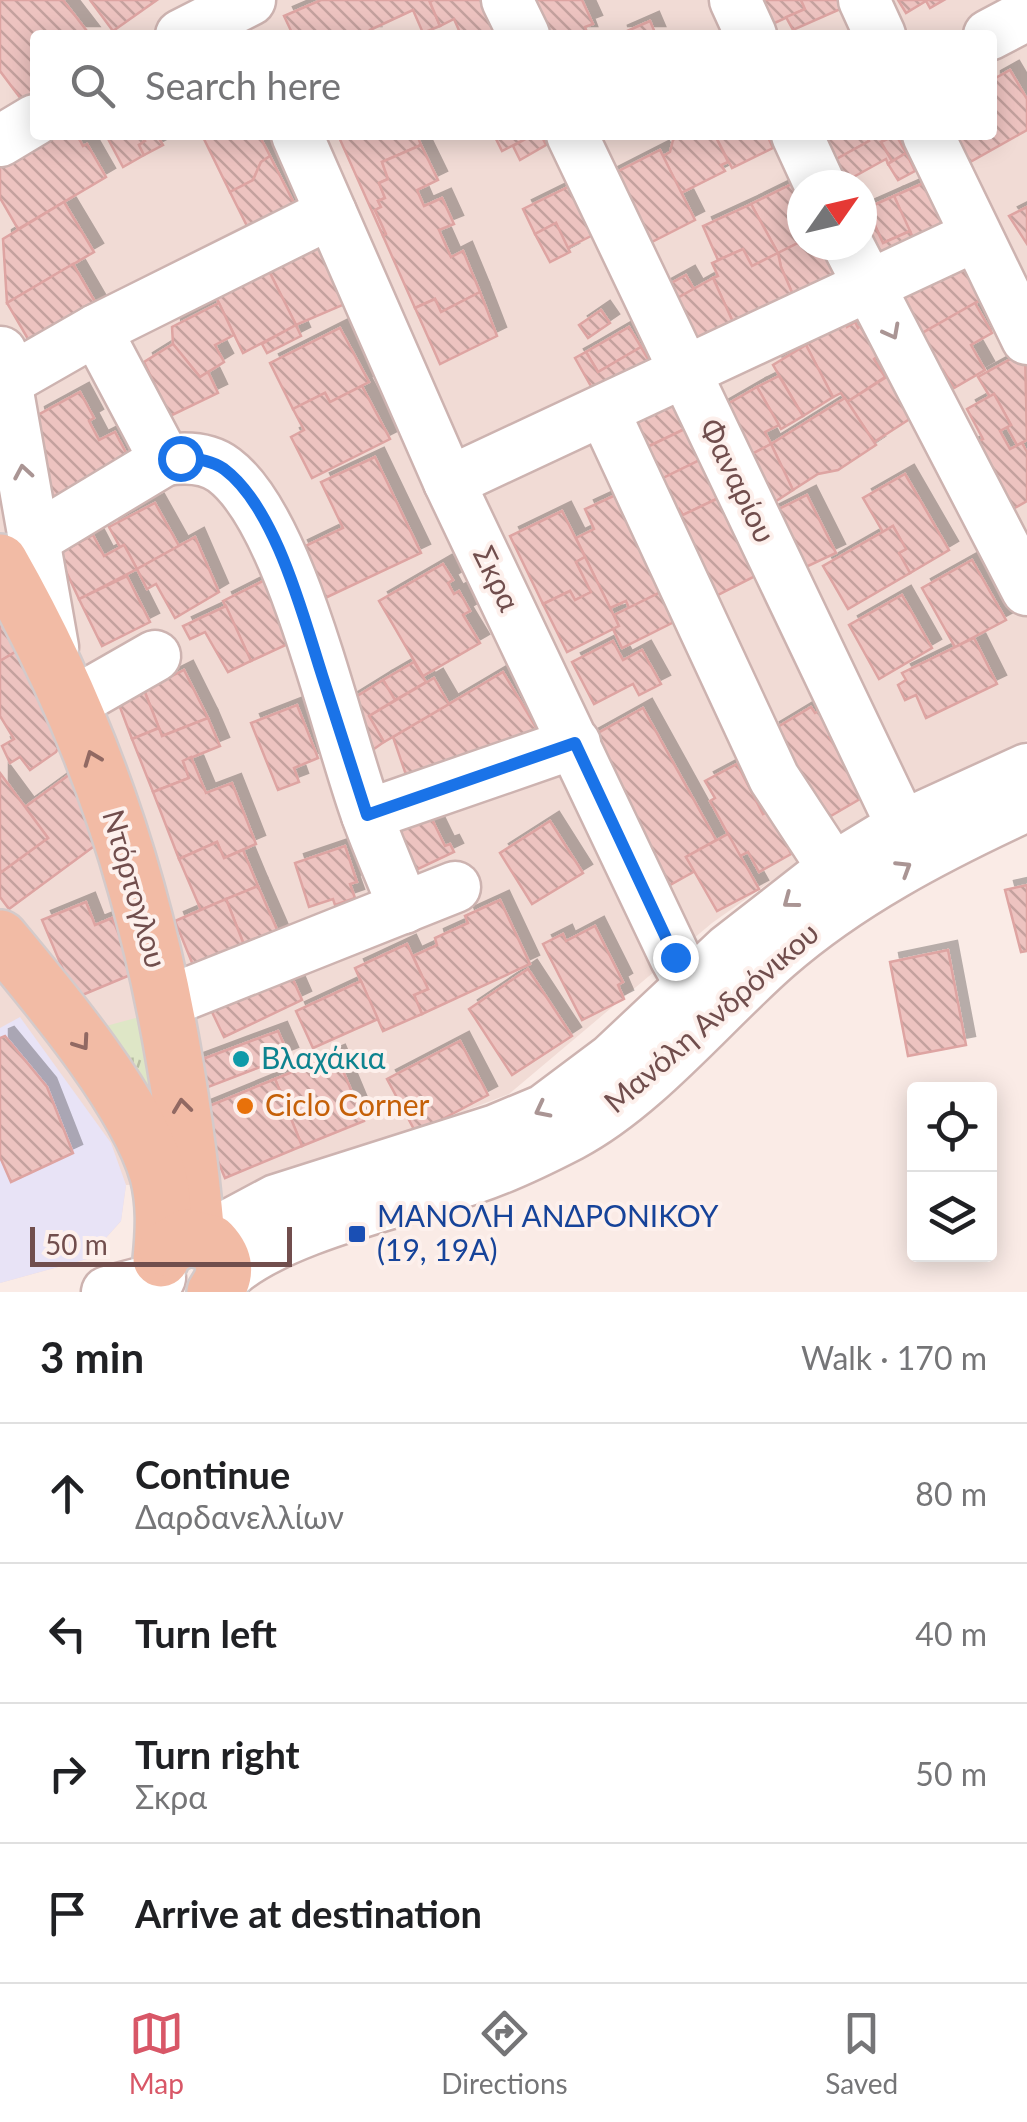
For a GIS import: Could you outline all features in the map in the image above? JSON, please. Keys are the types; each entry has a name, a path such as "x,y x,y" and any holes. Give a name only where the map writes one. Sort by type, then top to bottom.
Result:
{"main road":[{"name":"Ντόρτογλου","path":"17,551 127,852 166,1002 178,1075 189,1268"},
{"path":"11,968 113,1088 150,1154 189,1268"}],"street":[{"path":"507,0 522,30"},
{"path":"735,0 749,30"},
{"path":"864,0 878,30"},
{"path":"194,30 246,10"},
{"name":"Σκρα","path":"300,140 449,482 702,999"},
{"name":"Φαναρίου","path":"574,140 902,826"},
{"path":"798,140 813,170"},
{"path":"930,140 1027,340"},
{"path":"331,213 96,330 4,364 17,551 165,460 193,458 225,470 253,502 279,550 367,815 404,908"},
{"path":"449,482 686,374 858,265 975,236"},
{"path":"858,265 1027,590"},
{"path":"96,330 165,460"},
{"path":"604,412 774,778 833,868"},
{"path":"64,688 155,656"},
{"path":"367,815 575,743"},
{"name":"Μανόλη Ανδρόνικου","path":"107,1292 189,1268 246,1260 339,1219 478,1177 576,1132 620,1102 702,999 728,950 833,868 902,826 1027,769"},
{"name":"Μανόλη Ανδρόνικου","path":"702,999 780,953 838,909 926,854 1027,806"},
{"path":"166,1002 455,887"}],"shaded area":[{"path":"0,0 1027,0 1027,740 900,798 842,831 712,923 509,1094 230,1201 192,1182 126,1185 121,1221 87,1259 0,1283"},
{"path":"20,1017 111,1143 126,1185 121,1221 87,1259 0,1283 0,1028"}],"green space":[{"path":"154,1013 176,1136 106,1026"}],"building":[{"path":"0,0 63,0 86,30 30,30 27,107 0,71"},
{"path":"90,0 157,0 114,30"},
{"path":"321,0 429,0 440,26 422,30 413,10 370,30 291,30 284,16"},
{"path":"482,0 496,30 459,30 454,19 440,26 430,2"},
{"path":"523,0 582,0 593,24 586,30 537,30"},
{"path":"753,0 801,0 805,9 764,28"},
{"path":"801,0 854,3 793,30 786,17 805,9"},
{"path":"898,0 944,0 930,8 926,1 906,13"},
{"path":"650,21 654,30 629,30"},
{"path":"1010,70 1027,99 1027,130 963,166 948,140 997,140 997,77"},
{"path":"38,140 80,140 83,146 87,144 106,177 18,229 0,198 0,162"},
{"path":"109,140 144,140 139,145 144,155 123,167"},
{"path":"160,140 163,145 144,155 139,145"},
{"path":"204,140 262,140 270,156 261,162 253,180 230,192"},
{"path":"340,140 419,140 421,145 382,162 388,179 379,183 385,198 378,201 381,207 375,210 386,234 383,236"},
{"path":"496,140 523,140 502,151"},
{"path":"524,140 544,140 546,145 520,160 513,146"},
{"path":"673,140 717,140 728,162 721,165 725,171 681,193 663,156 670,152"},
{"path":"718,140 769,140 773,148 732,168"},
{"path":"807,140 868,140 869,141 822,167"},
{"path":"868,140 884,140 881,142 892,161 888,164 886,159 866,170 822,167"},
{"path":"899,140 906,153 892,161 881,142"},
{"path":"421,145 438,180 417,190 424,206 442,198 454,224 439,230 451,257 463,251 480,292 441,312 435,299 415,308 375,210 381,207 378,201 385,198 379,183 388,179 382,162"},
{"path":"660,150 695,220 636,250 601,180"},
{"path":"906,153 915,171 898,180 888,164"},
{"path":"270,156 300,215 254,240 230,192 253,180 261,162"},
{"path":"942,175 967,234 920,255 894,196"},
{"path":"570,186 593,235 567,248 556,223 535,234 523,209"},
{"path":"787,186 787,248 778,253 751,204"},
{"path":"894,196 910,231 883,243 877,230 877,204"},
{"path":"64,202 94,252 7,303 3,239"},
{"path":"751,204 778,253 752,266 743,249 718,260 703,226"},
{"path":"1027,207 1027,244 1009,216"},
{"path":"556,223 570,252 550,262 535,234"},
{"path":"877,230 883,243 910,231 920,255 873,276 867,260 877,260"},
{"path":"322,242 352,301 296,325 268,269"},
{"path":"787,248 787,260 847,260 854,275 797,304 778,253"},
{"path":"743,249 752,266 778,253 797,304 737,331 713,278 718,276 712,263"},
{"path":"966,261 986,297 910,340 889,303"},
{"path":"73,264 101,312 35,351 7,303"},
{"path":"268,269 296,325 243,353 215,295"},
{"path":"686,275 694,289 663,306 655,292"},
{"path":"713,278 737,331 683,361 658,309"},
{"path":"480,292 497,336 440,364 415,308 435,299 441,312"},
{"path":"219,303 234,335 215,345 224,362 200,377 173,344 172,327"},
{"path":"975,303 992,333 971,345 985,370 954,388 943,370 931,377 910,340"},
{"path":"601,310 610,323 588,338 579,325"},
{"path":"845,322 847,327 855,322 860,326 885,377 847,402 841,393 833,397 806,345"},
{"path":"296,325 301,336 267,353 262,344"},
{"path":"629,327 641,347 598,372 586,352"},
{"path":"340,328 369,382 330,402 325,393 293,409 270,363"},
{"path":"173,344 200,377 208,372 218,393 170,416 144,362"},
{"path":"806,345 833,397 803,416 773,365"},
{"path":"641,347 655,371 600,402 575,358 586,352 598,372"},
{"path":"1025,351 1027,440 1017,445 994,394 990,397 978,377"},
{"path":"904,366 922,411 874,442 847,402"},
{"path":"779,376 803,416 781,429 757,387"},
{"path":"362,386 390,439 312,478 291,437 304,430 293,409 325,393 330,402"},
{"path":"757,387 779,425 765,432 771,444 737,462 712,413"},
{"path":"80,392 94,418 89,421 99,440 115,432 133,466 64,499 51,495 36,416"},
{"path":"994,394 1011,425 1000,431 1010,449 1022,443 1027,452 1027,501 1006,513 969,447 983,439 967,409"},
{"path":"679,396 693,425 641,450 627,422"},
{"path":"845,398 876,445 838,470 818,474 793,490 771,444"},
{"path":"693,425 708,456 657,481 641,450"},
{"path":"771,444 793,490 767,507 737,462"},
{"path":"708,456 727,494 683,515 679,509 672,512 657,481"},
{"path":"375,457 421,553 323,599 299,549 343,528 321,482"},
{"path":"905,474 949,550 910,573 899,553 906,549 893,526 883,532 863,498"},
{"path":"633,487 677,584 629,608 626,601 610,608 576,538 594,529 585,509"},
{"path":"727,494 765,571 704,602 662,517 679,509 683,515"},
{"path":"807,495 836,553 795,572 767,515"},
{"path":"155,503 179,546 137,569 109,527"},
{"path":"562,511 585,557 576,562 591,592 575,600 570,591 543,604 510,536"},
{"path":"893,526 906,549 899,553 910,573 848,609 823,566"},
{"path":"93,535 104,556 124,545 137,569 79,599 58,554"},
{"path":"195,537 219,592 175,618 156,584 147,589 137,569"},
{"path":"585,557 619,626 567,652 543,604 570,591 575,600 591,592 576,562"},
{"path":"972,560 1006,620 955,647 922,588"},
{"path":"443,564 453,580 448,583 454,594 459,591 470,611 463,615 480,643 423,676 379,601"},
{"path":"127,576 150,622 102,646 79,599"},
{"path":"273,576 301,638 251,661 223,601"},
{"path":"663,591 678,620 622,648 613,629 619,626 614,615"},
{"path":"902,595 932,648 879,679 849,625"},
{"path":"0,601 22,648 0,661"},
{"path":"226,606 251,661 228,672 205,632 190,639 183,626"},
{"path":"974,638 997,684 926,718 916,695 905,700 898,685 906,680 902,673"},
{"path":"613,641 623,660 642,650 661,684 639,695 633,684 594,704 572,662"},
{"path":"22,648 66,733 56,752 30,770 20,757 10,763 2,746 14,739 0,716 0,661"},
{"path":"414,662 426,682 395,700 383,680"},
{"path":"184,670 208,718 162,736 144,690"},
{"path":"503,672 537,729 436,790 405,772 393,737"},
{"path":"434,678 449,704 384,742 369,716"},
{"path":"383,680 395,700 369,716 384,742 374,749 346,703"},
{"path":"144,690 159,728 132,739 118,702"},
{"path":"297,705 318,758 294,768 299,782 278,790 251,723"},
{"path":"811,707 815,713 823,709 837,732 829,737 865,796 812,827 771,731"},
{"path":"643,708 716,840 686,857 695,871 670,885 589,738"},
{"path":"208,718 220,746 183,761 189,778 153,792 132,739 159,728 162,736"},
{"path":"191,757 206,793 232,783 256,844 224,858 217,842 179,859 153,792 189,778 183,761"},
{"path":"737,764 763,814 773,809 792,843 787,846 791,854 759,872 748,852 740,856 710,801 715,798 705,781"},
{"path":"73,772 116,830 9,909 0,897 0,873 48,838 25,807"},
{"path":"0,773 48,838 0,873"},
{"path":"424,803 445,846 450,844 454,852 401,877 377,825"},
{"path":"550,821 583,873 532,904 500,853"},
{"path":"728,834 759,889 717,911 686,857"},
{"path":"217,842 224,858 243,850 258,886 201,910 179,859"},
{"path":"345,846 357,882 350,884 355,898 335,905 333,899 309,907 295,863"},
{"path":"1027,885 1027,951 1021,952 1005,890"},
{"path":"258,886 282,941 248,955 226,899"},
{"path":"226,899 248,955 193,965 175,921"},
{"path":"500,900 530,964 422,1014 414,995 428,989 413,956 437,945 435,938 468,923 465,916"},
{"path":"86,902 95,925 112,918 135,973 75,998 42,920"},
{"path":"595,926 623,982 618,985 624,999 582,1020 543,944 563,934 566,941"},
{"path":"407,944 428,989 414,995 422,1014 383,1031 355,968"},
{"path":"948,950 966,1045 908,1056 890,962"},
{"path":"528,969 572,1036 512,1075 469,1009"},
{"path":"291,975 302,1000 224,1037 212,1012"},
{"path":"361,981 378,1019 313,1048 296,1011"},
{"name":"Βλαχάκια","path":"278,1031 289,1056 203,1089 192,1063"},
{"path":"5,1036 47,1087 73,1153 11,1182 0,1157 0,1038"},
{"path":"460,1041 488,1095 416,1133 387,1079"},
{"path":"336,1054 364,1121 302,1146 275,1079"},
{"path":"275,1079 302,1146 225,1178 197,1111"}],"place":[{"name":"Βλαχάκια","path":"241,1059"},
{"name":"Ciclo Corner","path":"245,1106"},
{"name":"ΜΑΝΟΛΗ ΑΝΔΡΟΝΙΚΟΥ (19, 19Α)","path":"357,1234"}],"route":[{"path":"180,458 213,463 225,470 253,502 279,550 367,815 575,743 675,957"}]}
